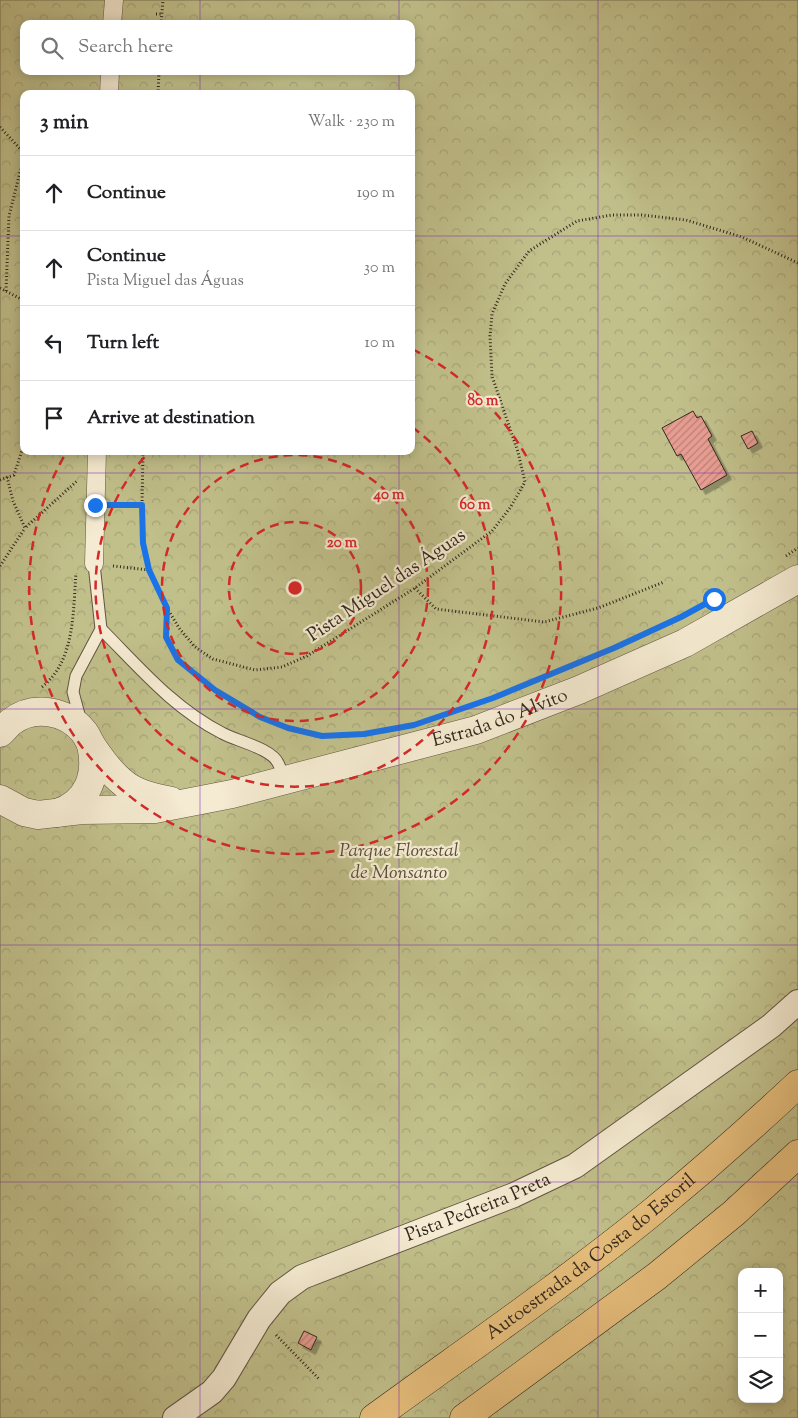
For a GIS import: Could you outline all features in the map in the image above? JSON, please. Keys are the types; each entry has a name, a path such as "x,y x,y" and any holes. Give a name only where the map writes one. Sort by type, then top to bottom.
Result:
{"highway":[{"name":"Autoestrada da Costa do Estoril","path":"374,1418 618,1239 688,1182 798,1084"},
{"path":"464,1418 657,1276 734,1213 798,1154"}],"street":[{"path":"112,20 114,0"},
{"path":"109,90 110,75"},
{"path":"94,564 96,458"},
{"name":"Estrada do Alvito","path":"4,799 24,812 38,815 82,810 154,809 232,794 476,730 614,676 685,643 791,568"},
{"name":"Estrada do Alvito","path":"1,733 12,722 24,715 37,712 51,712 64,716 76,724 112,772 130,788 155,798 184,804"},
{"name":"Estrada do Alvito","path":"51,814 64,811 74,804 84,795 90,783 94,771 94,758 88,740"},
{"name":"Pista Pedreira Preta","path":"175,1418 212,1392 224,1378 259,1318 280,1293 302,1277 514,1195 575,1166 771,1026 798,1002"}],"lane":[{"path":"88,740 73,692 76,676 101,629 94,564"},
{"path":"101,629 152,683 192,716 223,734 267,752 274,757 278,763 283,781"}],"path":[{"path":"161,20 162,0"},
{"path":"156,14 162,14"},
{"path":"158,90 159,75"},
{"path":"0,127 20,150"},
{"path":"6,291 10,216 20,172"},
{"name":"Pista Miguel das Águas","path":"143,455 143,543 149,570 167,608 180,628 195,647 213,659 255,670 282,667 307,656 415,588 492,531 510,508 525,482 518,452 492,376 490,336 492,314 505,284 528,251 576,221 612,215 642,215 686,220 742,237 798,263"},
{"path":"0,288 20,298"},
{"path":"0,480 14,475 20,455"},
{"path":"0,566 25,528 96,458"},
{"path":"7,477 13,500 25,528"},
{"path":"95,505 142,505"},
{"path":"791,568 798,548"},
{"path":"40,689 51,680 60,667 67,650 76,572"},
{"path":"415,588 436,609 544,622 598,608 664,582"},
{"path":"167,608 166,637 178,660 215,690 260,717 288,728 322,736 355,735"},
{"path":"259,1318 319,1379"}],"green space":[{"name":"Parque Florestal de Monsanto","path":"0,0 798,0 798,1418 0,1418"}],"building":[{"path":"693,411 697,418 701,416 712,436 708,439 727,475 701,490 681,454 677,456 662,428"},
{"path":"752,431 758,443 748,449 741,436"},
{"path":"304,1331 317,1337 311,1350 298,1343"}],"route":[{"path":"95,505 142,505 143,543 149,570 167,608 166,637 178,660 215,690 260,717 288,728 322,736 364,734 414,725 493,698 614,648 681,617 714,599"}]}
